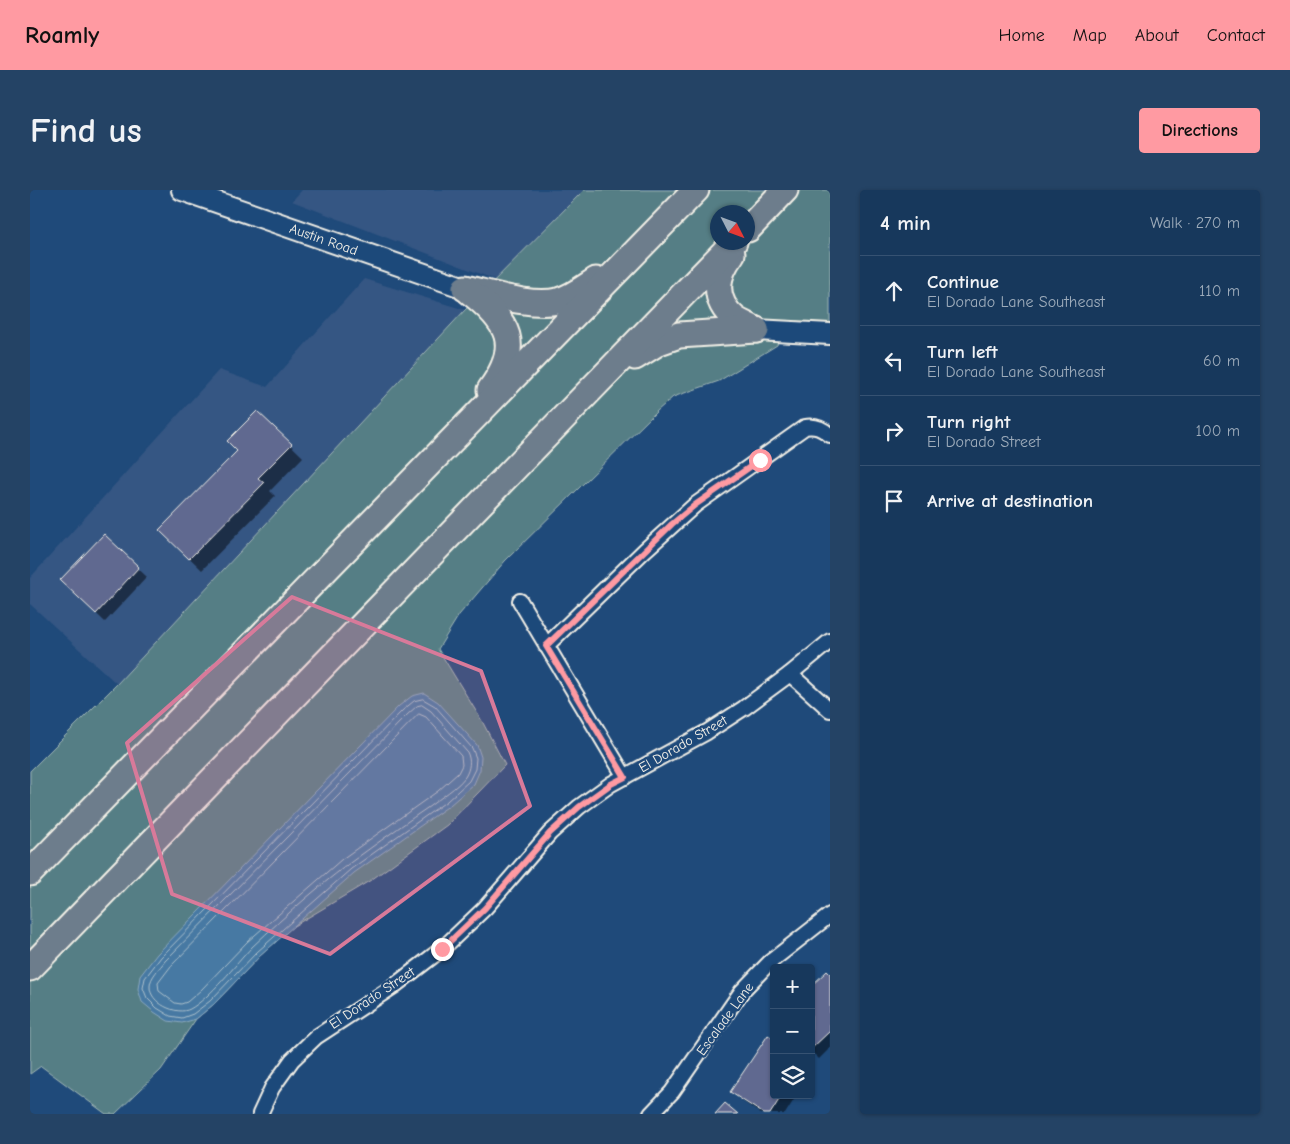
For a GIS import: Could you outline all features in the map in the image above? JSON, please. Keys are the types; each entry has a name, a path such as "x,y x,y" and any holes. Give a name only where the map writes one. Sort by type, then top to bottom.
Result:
{"highway":[{"path":"465,288 538,303 558,301 576,293 609,270 690,196"},
{"path":"30,873 690,196"},
{"path":"755,222 779,197"},
{"path":"755,226 779,197"},
{"path":"30,968 726,250"},
{"path":"736,250 725,263 718,284 719,298 736,319 756,330"},
{"path":"453,439 497,380 508,356 509,338 501,321 488,306 465,288"},
{"path":"554,429 635,357 659,342 679,335 756,330"}],"street":[{"name":"Austin Road","path":"182,190 465,288"},
{"path":"756,330 830,334"},
{"path":"546,646 645,550 695,505 805,427 819,427 830,435"},
{"path":"520,601 625,777"},
{"name":"El Dorado Street","path":"260,1114 272,1088 292,1060 316,1037 394,986 442,949 485,908 550,833 579,807 611,784 707,732 744,708 830,641"},
{"path":"790,674 830,710"},
{"name":"Escalade Lane","path":"651,1114 672,1092 742,991 770,962 830,915"}],"highlighted area":[{"path":"292,597 481,671 530,806 330,954 172,894 127,743"}],"shaded area":[{"path":"302,190 584,190 496,280 292,201"},
{"path":"364,279 465,310 117,684 30,604 30,578 219,370 267,387"}],"green space":[{"path":"584,190 830,190 830,323 783,321 777,345 719,381 673,397 505,561 459,615 438,649 482,721 505,765 447,825 371,880 292,927 260,956 214,1004 196,1019 161,1070 115,1114 106,1114 41,1066 30,1074 30,771 117,684 465,310"}],"water":[{"path":"424,693 438,702 477,745 481,757 480,770 474,784 450,805 354,873 260,956 214,1004 196,1019 182,1023 168,1021 142,1002 138,989 140,976 157,954 399,706 412,696"}],"building":[{"path":"257,411 292,444 258,478 264,483 189,559 159,530 237,451 227,441"},
{"path":"104,534 139,567 96,614 60,580"},
{"path":"827,971 830,974 830,1031 815,1045 815,1009 815,982"},
{"path":"768,1035 770,1036 770,1099 779,1099 770,1114 764,1114 730,1092"},
{"path":"725,1103 738,1114 715,1114"}],"route":[{"path":"442,949 485,908 550,833 579,807 611,784 625,777 546,646 672,524 695,505 760,460"}]}
